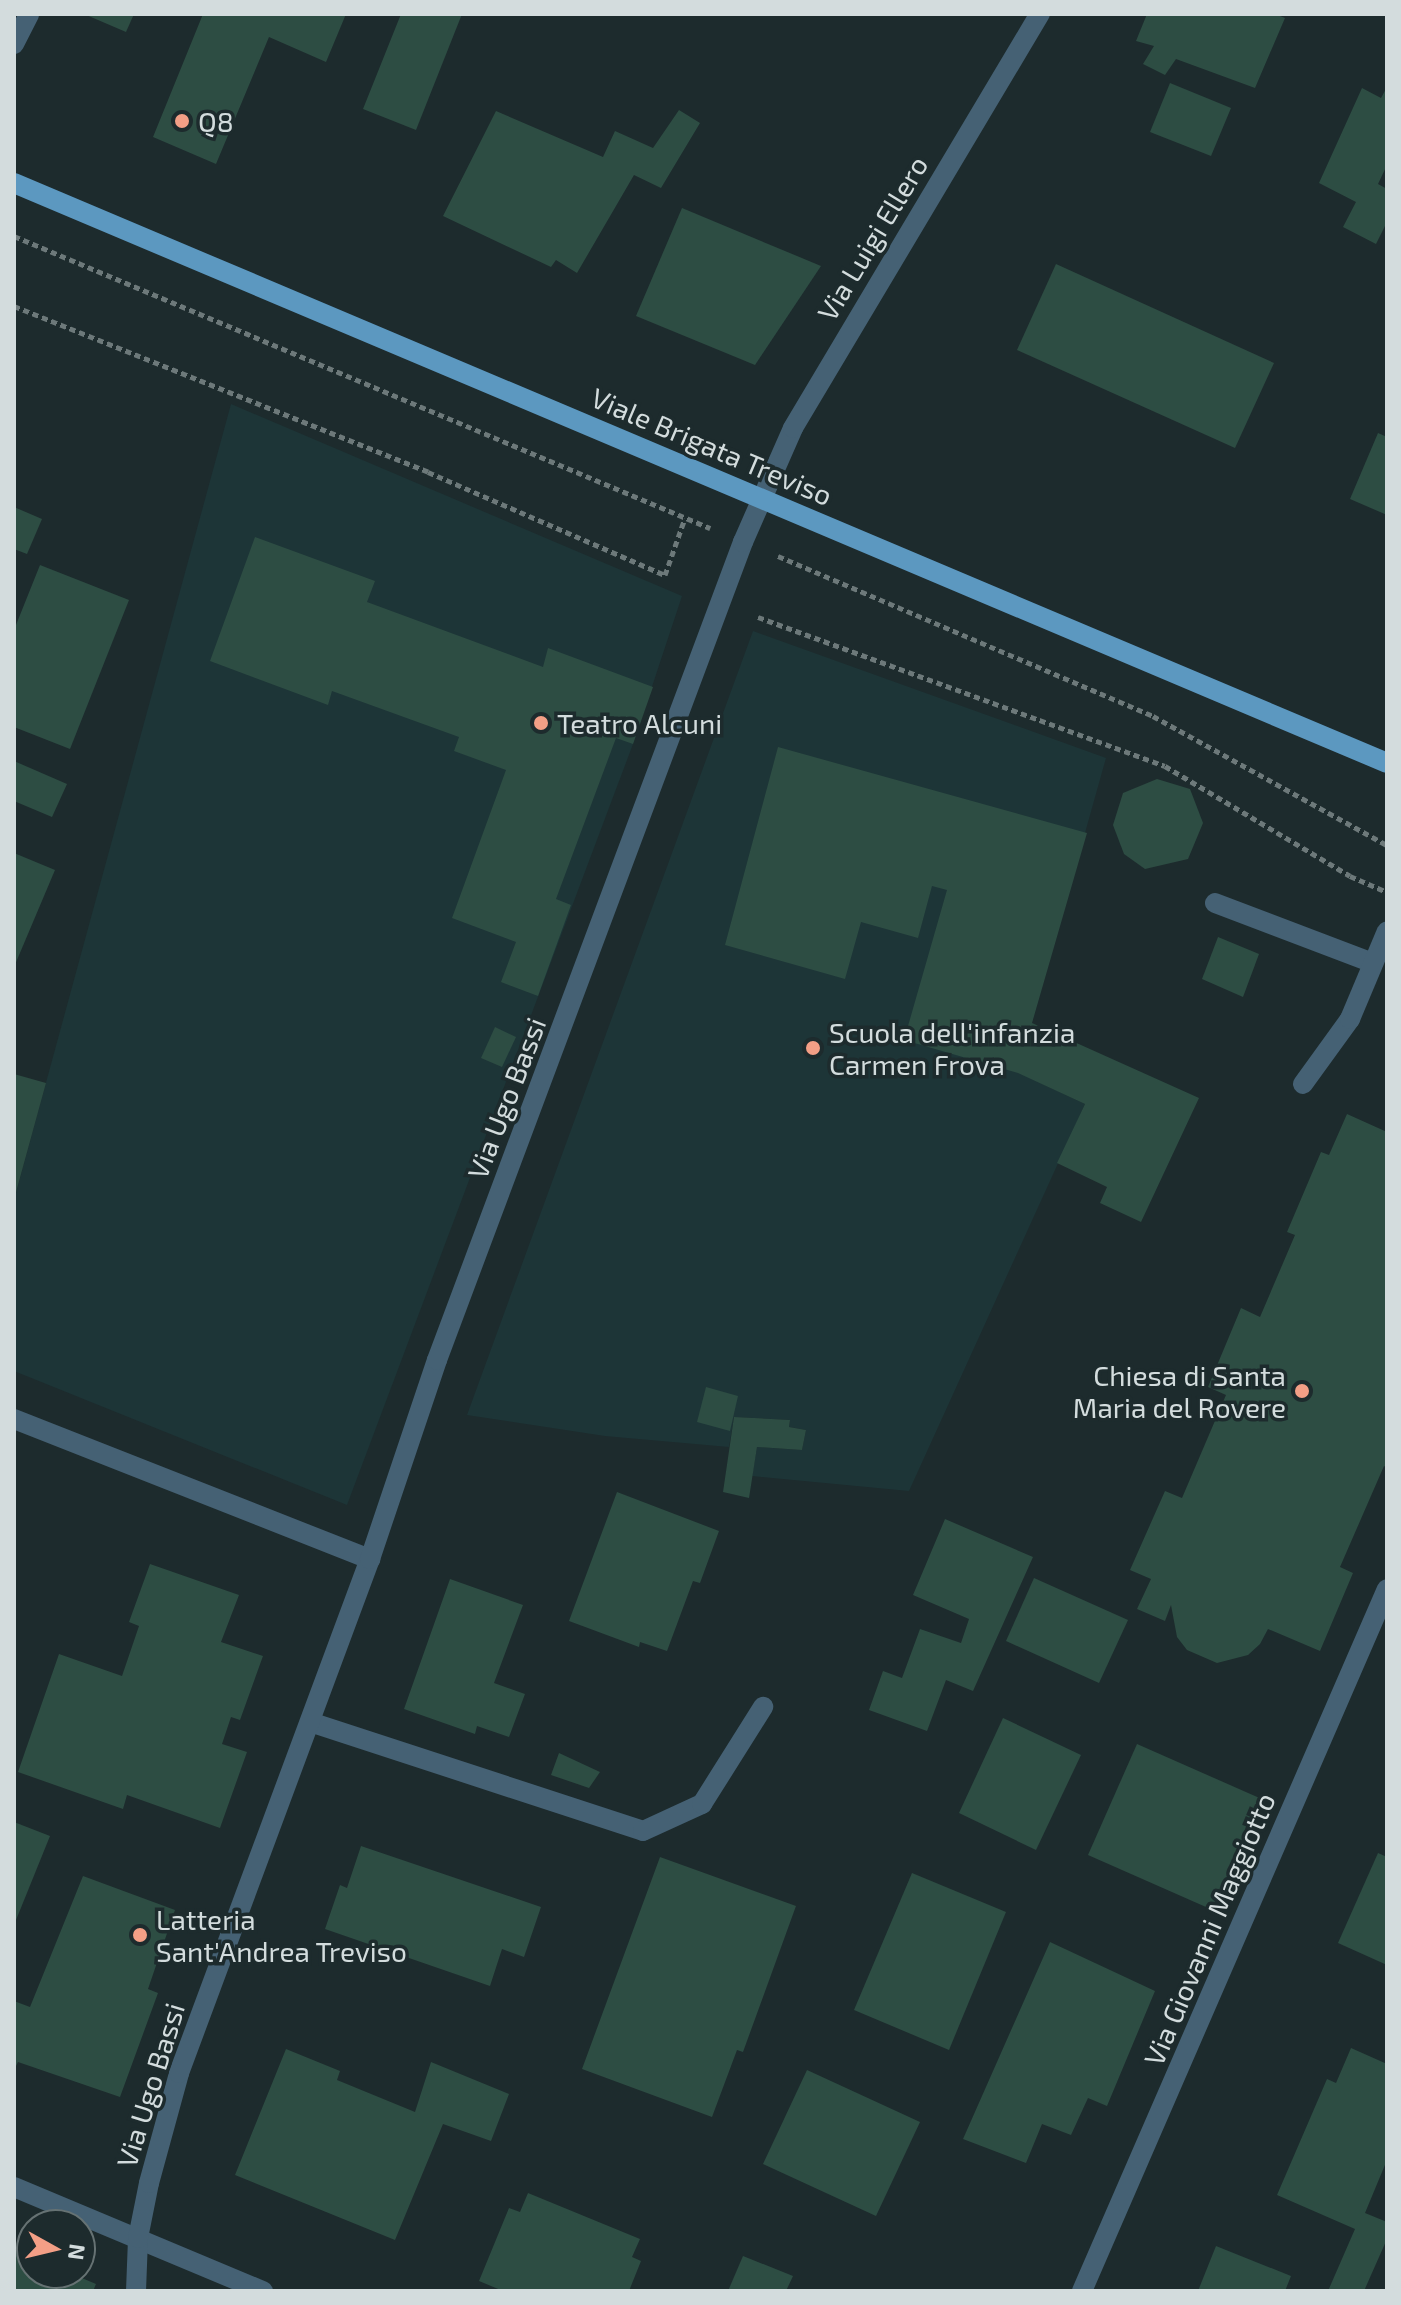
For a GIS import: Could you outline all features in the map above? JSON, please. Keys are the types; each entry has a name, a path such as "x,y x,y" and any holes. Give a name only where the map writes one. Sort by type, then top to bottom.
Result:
{"main road":[{"name":"Viale Brigata Treviso","path":"14,183 1387,763"}],"street":[{"path":"14,44 29,14"},
{"name":"Via Luigi Ellero","path":"762,497 793,428 836,353 1040,14"},
{"name":"Via Ugo Bassi","path":"136,2291 138,2238 149,2183 179,2073 370,1559 437,1360 762,497"},
{"path":"1215,903 1373,963"},
{"path":"1303,1084 1350,1019 1387,931"},
{"path":"14,1419 370,1559"},
{"name":"Via Giovanni Maggiotto","path":"1082,2291 1387,1589"},
{"path":"310,1722 643,1831 702,1804 763,1707"},
{"path":"14,2187 263,2291"}],"path":[{"path":"14,236 685,518 665,575 428,472 14,306"},
{"path":"809,568 1153,716 1387,845"},
{"path":"758,617 1165,766 1350,876 1387,892"}],"shaded area":[{"path":"231,404 682,596 633,744 347,1505 14,1371 14,1200"},
{"name":"Scuola dell'infanzia Carmen Frova","path":"753,631 1106,758 1018,1072 1085,1104 909,1491 752,1476 757,1447 802,1450 806,1430 789,1427 790,1420 734,1417 729,1447 605,1436 467,1415"}],"building":[{"path":"84,14 134,14 126,32"},
{"path":"203,14 346,14 326,62 269,37 216,164 153,137"},
{"path":"401,14 462,14 416,130 363,109"},
{"path":"1147,14 1275,14 1285,18 1255,88 1176,59 1165,75 1143,64 1154,46 1136,41"},
{"path":"1170,83 1231,108 1211,156 1150,132"},
{"path":"1387,87 1387,165 1378,184 1387,189 1387,222 1376,244 1343,227 1356,202 1319,183 1362,88 1381,98"},
{"path":"679,110 700,123 661,188 634,175 577,273 556,260 551,267 443,216 496,111 603,157 615,131 653,148"},
{"path":"682,208 821,266 755,365 636,316"},
{"path":"1056,264 1274,363 1235,448 1017,350"},
{"path":"1378,433 1387,437 1387,515 1350,499"},
{"path":"14,507 42,519 27,554 14,549"},
{"path":"255,537 375,581 367,602 543,667 548,648 653,687 633,744 616,738 556,899 571,905 538,996 501,982 516,942 452,918 506,770 454,751 459,737 332,691 328,705 210,661"},
{"path":"40,565 129,600 70,749 14,727 14,630"},
{"path":"778,747 1087,833 1032,1023 1199,1098 1141,1222 1100,1203 1107,1187 1057,1163 1085,1104 1018,1073 904,1040 947,890 932,886 918,938 861,922 845,979 725,945"},
{"path":"14,761 67,784 52,817 14,801"},
{"path":"1157,779 1190,789 1203,823 1188,859 1145,869 1124,854 1113,825 1123,793"},
{"path":"14,853 55,870 14,967"},
{"path":"1218,937 1259,954 1243,997 1202,979"},
{"path":"495,1027 516,1037 502,1067 481,1058"},
{"path":"14,1074 46,1083 15,1196 14,1196"},
{"name":"Chiesa di Santa Maria del Rovere","path":"1347,1114 1387,1132 1387,1468 1384,1466 1340,1567 1353,1573 1320,1651 1268,1629 1260,1644 1248,1655 1217,1663 1187,1650 1177,1637 1171,1605 1165,1621 1137,1609 1151,1579 1130,1570 1165,1491 1182,1498 1226,1395 1208,1387 1241,1308 1260,1317 1295,1235 1287,1232 1321,1152 1329,1155"},
{"path":"706,1387 738,1396 730,1431 697,1422"},
{"path":"734,1417 790,1420 789,1427 806,1430 802,1450 757,1447 749,1498 723,1492"},
{"path":"617,1492 719,1531 700,1583 693,1581 667,1651 640,1642 639,1647 569,1621"},
{"path":"945,1519 1033,1557 973,1691 946,1680 927,1731 869,1710 883,1671 902,1678 920,1629 961,1643 969,1619 913,1595"},
{"path":"150,1564 239,1595 221,1642 263,1656 240,1720 231,1717 222,1744 247,1752 220,1828 127,1795 123,1809 18,1772 59,1654 122,1676 139,1626 129,1622"},
{"path":"1034,1578 1128,1620 1099,1683 1006,1641"},
{"path":"450,1579 523,1605 494,1683 525,1694 509,1737 477,1726 475,1734 404,1709"},
{"path":"1003,1718 1081,1755 1036,1850 959,1813"},
{"path":"1137,1744 1264,1800 1215,1911 1088,1855"},
{"path":"559,1753 600,1772 589,1788 551,1775"},
{"path":"14,1822 50,1836 14,1925"},
{"path":"361,1846 541,1907 524,1957 502,1949 490,1986 325,1929 340,1885 347,1888"},
{"path":"1378,1853 1387,1857 1387,1965 1338,1943"},
{"path":"660,1857 796,1906 743,2052 737,2050 712,2117 582,2069"},
{"path":"912,1873 1006,1912 949,2050 854,2010"},
{"path":"83,1876 175,1910 148,1989 158,1993 120,2097 18,2062 14,2070 14,2001 30,2007"},
{"path":"1050,1942 1155,1991 1107,2106 1088,2098 1071,2135 1042,2124 1026,2163 963,2139"},
{"path":"1351,2048 1387,2064 1387,2160 1365,2213 1387,2222 1387,2239 1364,2291 1328,2291 1355,2229 1277,2195 1327,2079 1336,2083"},
{"path":"286,2049 340,2071 337,2080 415,2112 431,2062 509,2094 491,2141 443,2124 395,2240 235,2175"},
{"path":"807,2070 920,2122 876,2216 763,2164"},
{"path":"528,2193 640,2239 632,2257 641,2261 629,2291 503,2291 479,2281 509,2208 520,2212"},
{"path":"1216,2246 1291,2276 1285,2291 1198,2291"},
{"path":"14,2250 16,2289 94,2289 93,2291 14,2291"},
{"path":"743,2256 793,2276 786,2291 728,2291"}],"place":[{"name":"Q8","path":"182,121"},
{"name":"Teatro Alcuni","path":"541,723"},
{"name":"Scuola dell'infanzia Carmen Frova","path":"813,1048"},
{"name":"Chiesa di Santa Maria del Rovere","path":"1302,1391"},
{"name":"Latteria Sant'Andrea Treviso","path":"140,1935"}]}
